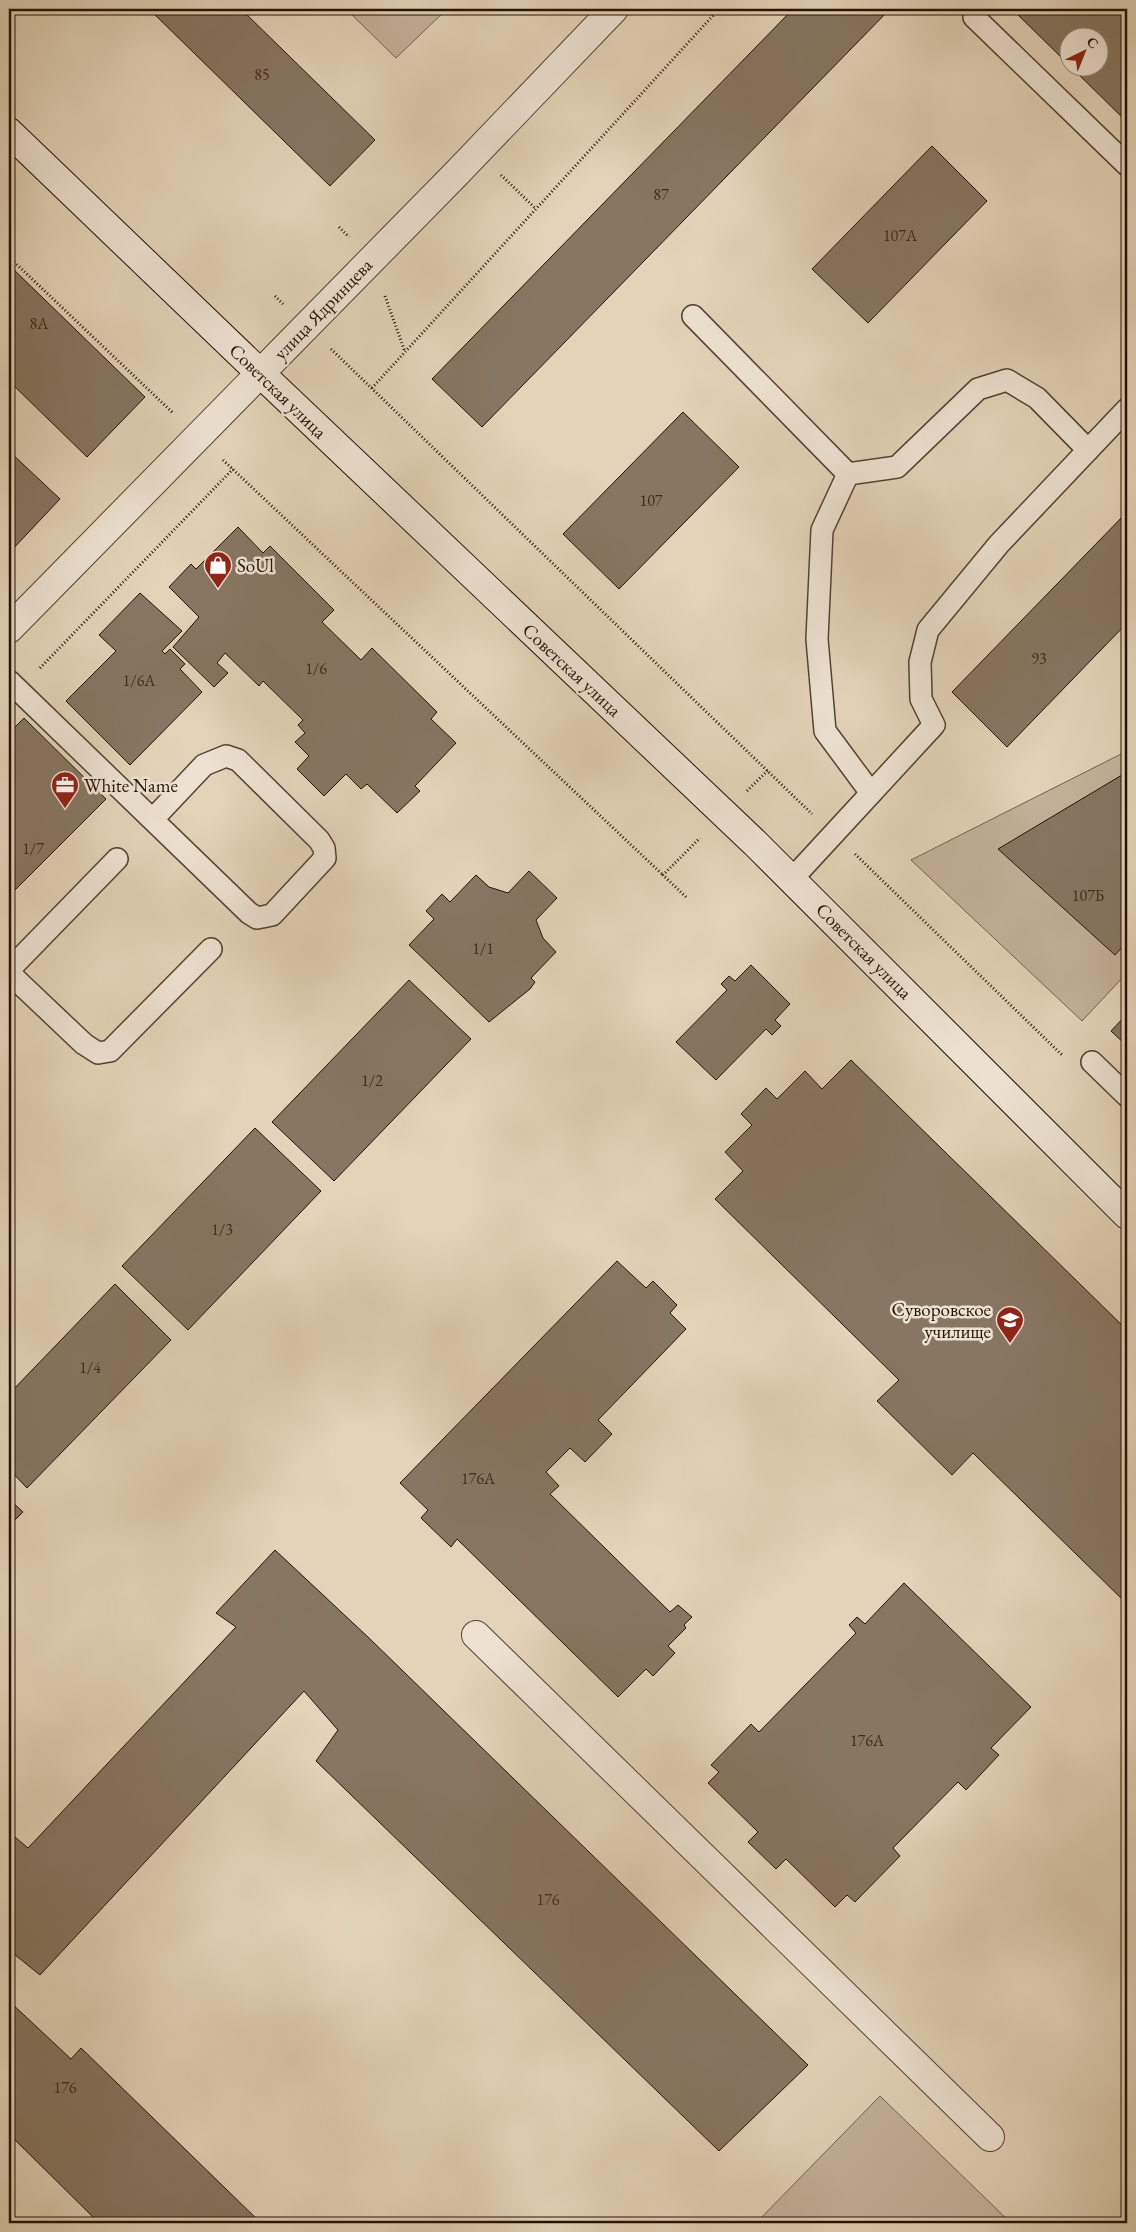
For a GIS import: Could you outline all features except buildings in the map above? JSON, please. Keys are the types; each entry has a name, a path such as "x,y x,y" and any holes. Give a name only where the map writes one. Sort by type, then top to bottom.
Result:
{"street":[{"name":"улица Ядринцева","path":"9,629 477,152 614,9"},
{"name":"Советская улица","path":"9,132 260,374 792,879 1127,1215"},
{"path":"476,1635 990,2137"}],"lane":[{"path":"974,17 1127,165"},
{"path":"693,316 848,474"},
{"path":"848,474 897,466 978,389 1007,380 1036,398 1088,450"},
{"path":"792,879 836,836 871,793 934,725 921,699 920,662 928,630 999,544 1127,409"},
{"path":"848,474 822,530 817,639 824,731 871,793"},
{"path":"14,686 249,913 257,918 272,915 324,858 324,848 319,840 238,760 226,756 204,765 153,819"},
{"path":"117,859 9,971 84,1044 98,1053 110,1051 211,949"},
{"path":"1092,1062 1127,1096"}],"path":[{"path":"372,388 719,9"},
{"path":"477,152 536,209"},
{"path":"9,257 663,875"},
{"path":"275,296 1063,1056"},
{"path":"14,686 233,469"}],"shaded area":[{"path":"346,9 447,9 396,58"},
{"path":"1127,751 1127,973 1082,1021 911,860"},
{"path":"880,2096 1011,2223 756,2223"}],"place":[{"name":"SoUl","path":"218,589"},
{"name":"White Name","path":"65,809"},
{"name":"Суворовское училище","path":"1010,1344"}]}
